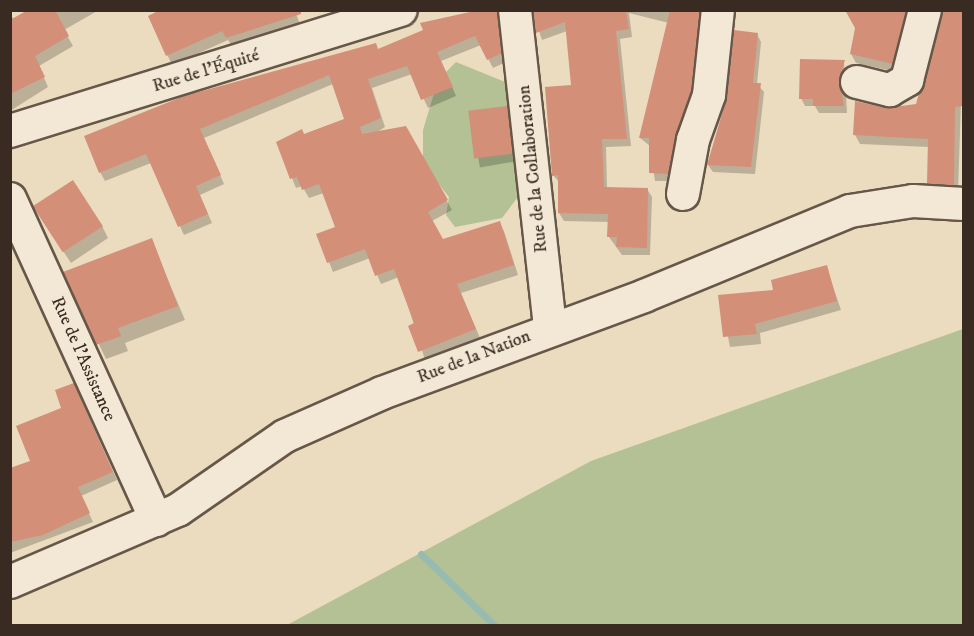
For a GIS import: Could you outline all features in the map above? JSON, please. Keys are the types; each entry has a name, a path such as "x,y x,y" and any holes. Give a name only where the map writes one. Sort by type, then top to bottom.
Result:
{"street":[{"name":"Rue de l'Équité","path":"10,131 401,10"},
{"name":"Rue de la Collaboration","path":"515,10 550,328"},
{"path":"683,194 693,140 709,94 718,10"},
{"path":"857,82 890,90 907,80 925,10"},
{"name":"Rue de l'Assistance","path":"10,199 156,520"},
{"name":"Rue de la Nation","path":"10,582 156,520 285,436 550,328 644,296 850,211 913,201 963,204"}],"green space":[{"path":"456,62 505,82 523,136 524,189 502,218 455,227 446,215 449,197 423,164 423,130 438,80"},
{"path":"963,329 963,625 287,625 591,461"}],"building":[{"path":"28,10 55,10 69,36 35,56 45,77 10,94 10,20"},
{"path":"160,10 301,10 301,14 226,38 222,31 166,56 148,16"},
{"path":"479,10 497,10 502,53 487,60 475,36 437,52 453,87 421,100 407,66 368,79 381,118 360,127 362,134 406,126 448,200 428,212 443,239 500,221 514,265 457,284 476,329 418,352 408,326 414,323 394,269 375,276 365,249 327,263 316,234 335,227 319,184 302,190 297,177 290,179 276,142 302,129 304,134 344,119 329,75 200,129 221,175 196,186 208,214 178,227 146,154 99,173 84,136 184,96 376,43 378,49 423,30 420,23"},
{"path":"533,10 626,10 629,29 616,31 627,139 602,139 604,187 648,188 647,248 616,247 617,237 607,237 608,214 558,213 558,175 552,176 545,87 571,85 565,22 536,33"},
{"path":"670,10 700,10 691,91 668,174 649,173 649,138 639,138"},
{"path":"845,10 906,10 893,64 850,54 855,28"},
{"path":"942,10 963,10 963,106 955,107 954,185 927,184 928,139 853,135 855,101 887,108 916,104"},
{"path":"734,30 758,33 753,83 761,83 751,167 707,165 727,97"},
{"path":"800,59 845,60 839,78 844,106 813,106 813,99 799,99"},
{"path":"507,106 513,154 474,158 468,111"},
{"path":"73,180 103,226 63,252 33,206"},
{"path":"152,238 178,306 118,328 121,336 96,345 63,272"},
{"path":"827,265 837,301 755,324 757,334 723,337 718,295 773,290 771,280"},
{"path":"74,383 113,472 78,487 90,513 43,535 10,542 10,468 30,461 16,426 61,408 55,390"}],"waterway":[{"path":"421,554 495,626"}]}
